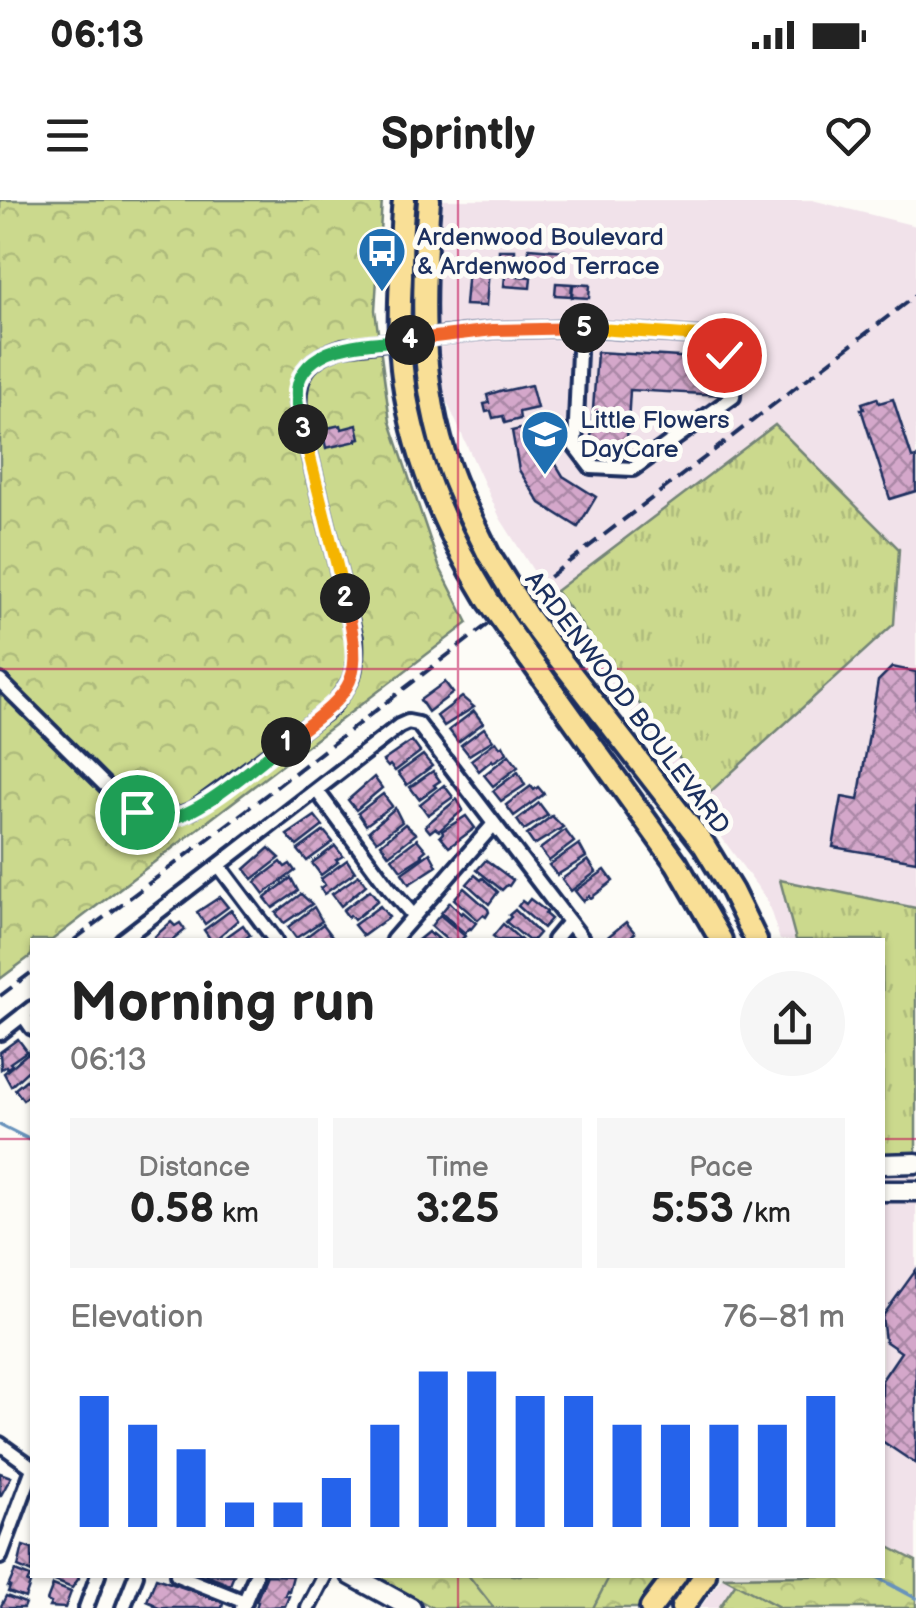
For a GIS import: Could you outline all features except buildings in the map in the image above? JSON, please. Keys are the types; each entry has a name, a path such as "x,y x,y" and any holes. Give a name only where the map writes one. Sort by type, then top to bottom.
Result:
{"main road":[{"name":"ARDENWOOD BOULEVARD","path":"404,200 400,340 406,399 442,514 488,600 676,864 720,938"},
{"name":"ARDENWOOD BOULEVARD","path":"429,200 424,339 436,418 450,470 489,554 527,616 704,846 755,938"},
{"path":"651,1608 674,1578"},
{"path":"682,1608 703,1578"}],"street":[{"path":"0,682 122,802 137,812 154,818 173,818 193,810 330,708 346,689 356,665 355,638 299,413 297,390 304,371 322,354 343,346 493,330 580,328 699,336 712,341 734,369 734,397 633,468 591,467 574,446 580,328"},
{"path":"125,938 408,722 418,724 581,938"},
{"path":"317,792 413,916"},
{"path":"395,938 494,824"},
{"path":"220,867 273,938"},
{"path":"556,938 569,922"},
{"path":"0,1033 28,1012"},
{"path":"885,1164 916,1164"},
{"path":"885,1190 916,1190"},
{"path":"0,1444 30,1467"},
{"path":"0,1557 30,1474"},
{"path":"86,1608 97,1578"},
{"path":"123,1608 135,1578"},
{"path":"184,1578 244,1605 255,1578"},
{"path":"308,1608 323,1578"},
{"path":"357,1578 412,1608"}],"shaded area":[{"path":"443,200 812,200 916,226 916,1608 700,1608 722,1578 885,1578 885,938 779,938 767,900 565,621 500,518 442,391 433,279"}],"green space":[{"path":"0,200 382,200 375,310 390,422 439,566 468,623 55,938 30,938 30,956 0,979"},
{"path":"775,425 899,549 894,624 707,795 556,591"},
{"path":"780,880 916,908 916,1156 885,1153 885,938 795,938"},
{"path":"885,1545 916,1561 916,1608 781,1608 725,1578 885,1578"},
{"path":"380,1578 664,1578 640,1608 433,1608"},
{"path":"470,1578 608,1578 593,1608 494,1608"},
{"path":"736,1583 781,1608 719,1608"}],"waterway":[{"path":"0,1125 30,1140"},
{"path":"879,1578 916,1598"}],"railway":[{"path":"77,938 916,295"},
{"path":"0,996 30,974"}],"place":[{"name":"Ardenwood Boulevard & Ardenwood Terrace","path":"382,294"},
{"name":"Little Flowers DayCare","path":"545,476"}],"route":[{"path":"137,812 154,818 173,818 210,799 330,708 346,689 356,665 355,638 299,413 297,390 304,371 322,354 343,346 493,330 580,328 699,336 712,341 724,355"}]}
